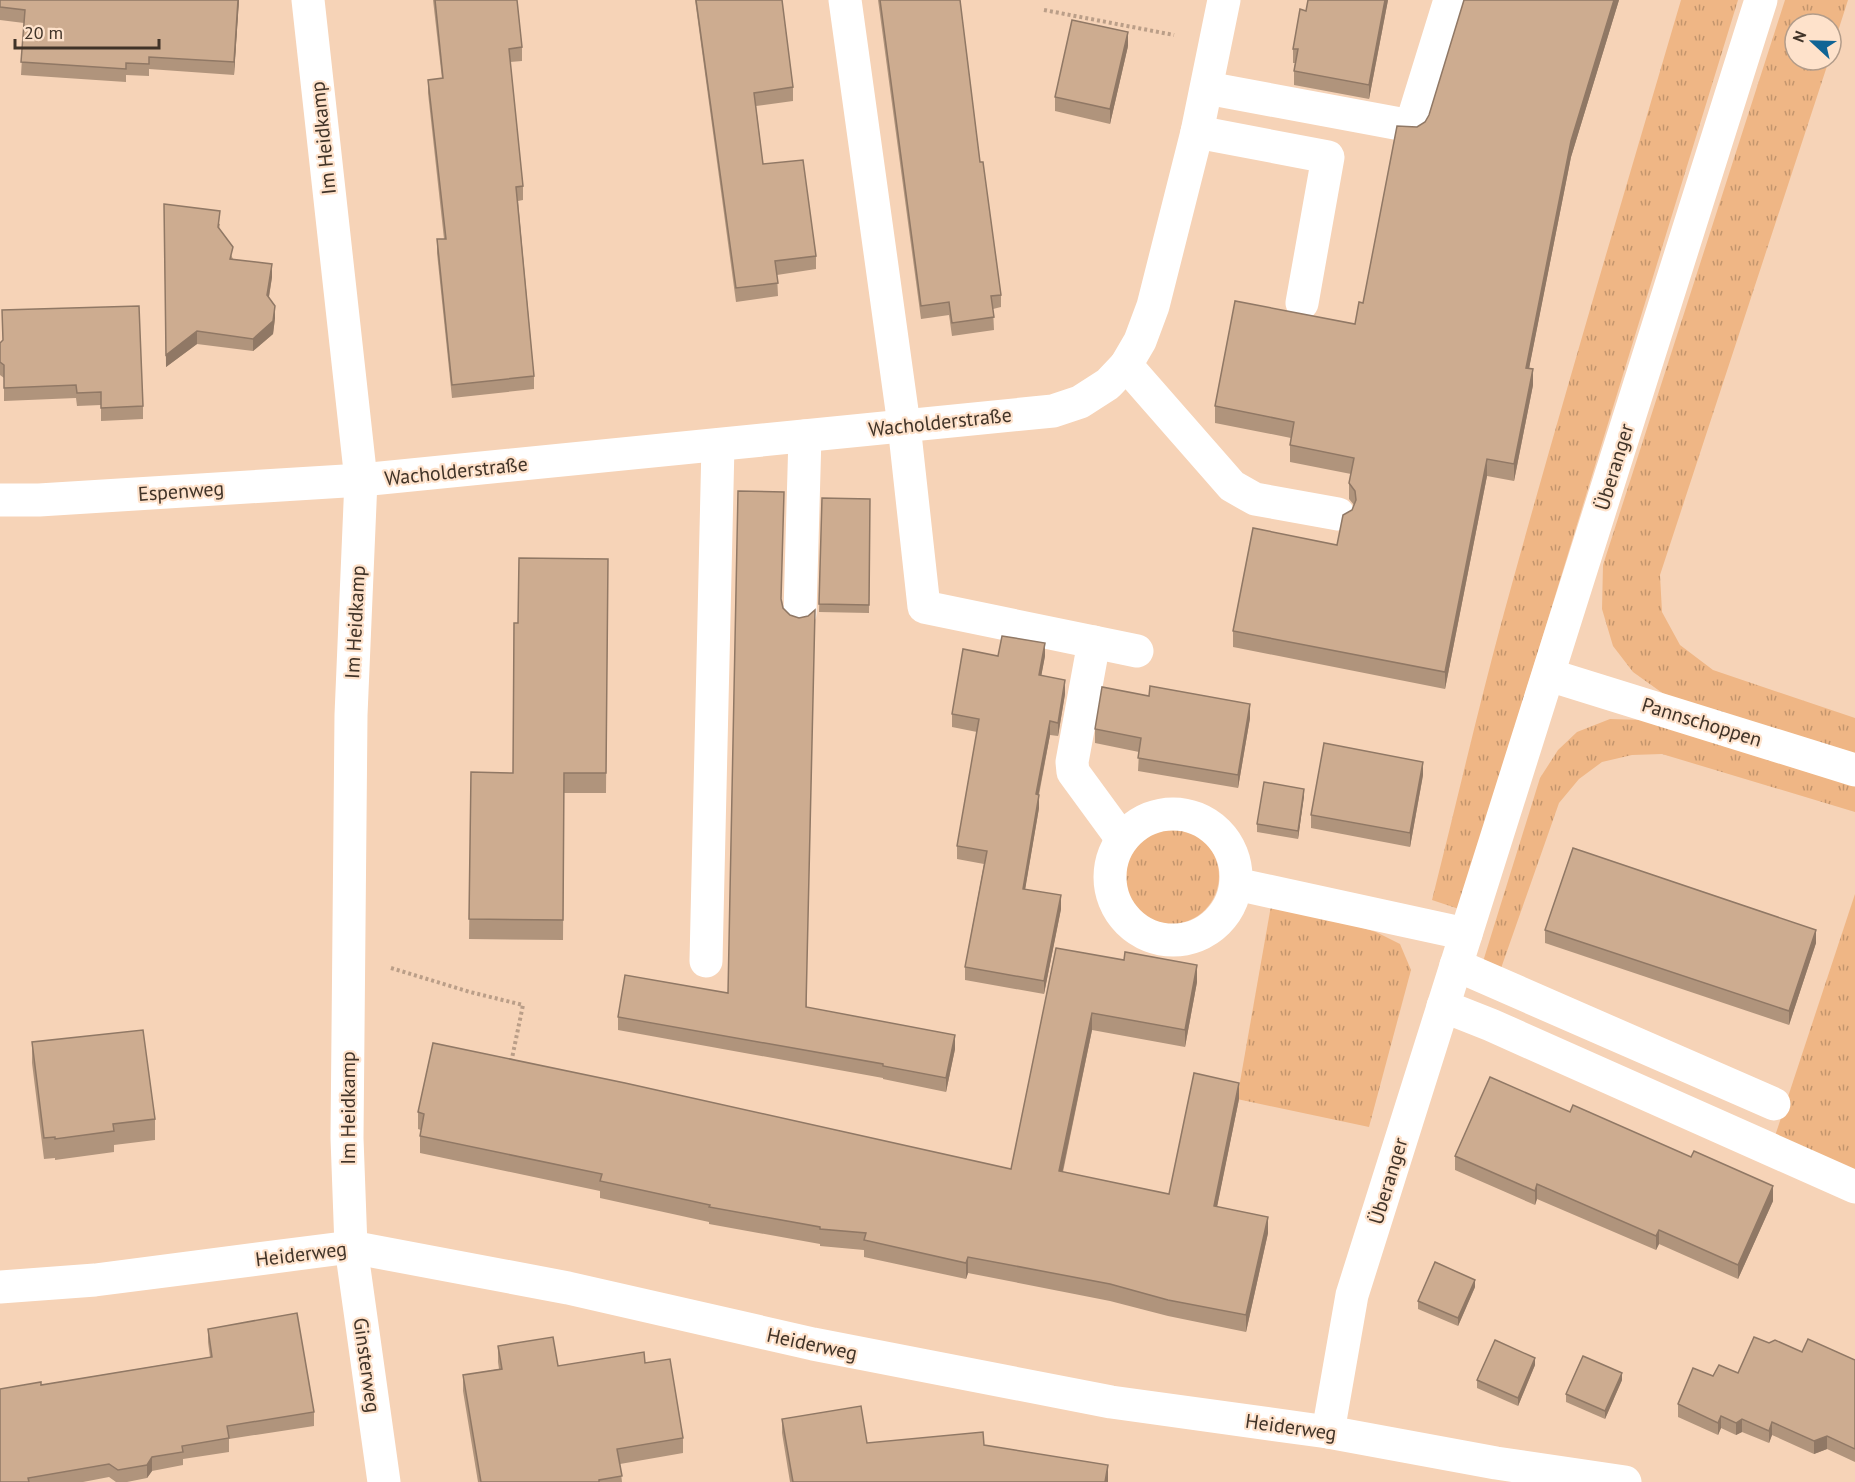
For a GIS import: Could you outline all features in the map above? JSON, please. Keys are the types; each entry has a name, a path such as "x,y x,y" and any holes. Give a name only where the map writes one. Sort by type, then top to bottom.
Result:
{"street":[{"name":"Im Heidkamp","path":"308,0 361,480 351,715 347,1138 351,1247"},
{"path":"845,0 904,425 924,607 1137,651"},
{"name":"Wacholderstraße","path":"361,480 1053,411 1080,402 1108,384 1126,365 1140,341 1153,306 1197,132 1224,0"},
{"path":"1207,88 1411,126 1450,0"},
{"name":"Überanger","path":"1328,1432 1352,1295 1761,0"},
{"path":"1197,132 1328,157 1302,303"},
{"path":"1126,365 1232,486 1255,499 1338,514"},
{"path":"800,613 805,436"},
{"path":"706,961 718,445"},
{"name":"Espenweg","path":"0,500 39,500 361,480"},
{"path":"1094,642 1072,762 1073,772 1122,839"},
{"name":"Pannschoppen","path":"1549,675 1855,770"},
{"path":"1176,814 1197,818 1214,828 1227,844 1235,863 1236,884 1230,907 1215,925 1195,937 1173,941 1150,936 1131,924 1116,906 1110,884 1112,860 1122,839 1137,825 1155,816 1176,814"},
{"path":"1236,884 1466,933"},
{"path":"1456,965 1774,1104"},
{"path":"1443,1006 1491,1025 1855,1187"},
{"name":"Heiderweg","path":"0,1287 95,1280 351,1247 568,1288 745,1330 1002,1382 1111,1402 1328,1432 1495,1473 1625,1482"},
{"name":"Ginsterweg","path":"351,1247 384,1482"}],"path":[{"path":"1044,10 1216,42"},
{"path":"349,959 523,1005 510,1066"}],"green space":[{"path":"1681,0 1738,0 1459,909 1432,900 1485,685 1525,536"},
{"path":"1785,0 1848,0 1843,16 1843,12 1783,12 1783,72 1825,72 1660,575 1662,612 1680,645 1713,670 1855,718 1855,756 1668,697 1633,672 1613,646 1602,609 1603,565"},
{"path":"1610,719 1643,720 1855,784 1855,812 1662,754 1632,755 1602,762 1579,779 1559,803 1499,974 1481,968 1540,778 1558,750 1577,732"},
{"path":"1171,828 1189,832 1205,842 1215,858 1219,876 1215,894 1205,910 1189,920 1171,924 1153,920 1137,910 1127,894 1123,876 1127,858 1137,842 1153,832"},
{"path":"1855,894 1855,1172 1775,1136"},
{"path":"1272,900 1376,932 1400,944 1411,970 1369,1127 1237,1099"}],"building":[{"path":"0,0 238,0 234,62 149,57 149,64 126,63 126,69 21,62 25,10 0,7"},
{"path":"435,0 517,0 522,47 509,49 523,186 516,187 534,376 452,385 437,239 446,239 428,80 443,78"},
{"path":"696,0 782,0 793,87 754,93 763,164 803,160 816,256 775,261 778,283 736,288"},
{"path":"880,0 960,0 980,162 983,162 1001,295 991,296 994,317 952,323 949,302 921,306"},
{"path":"1308,0 1385,0 1369,85 1294,71 1298,49 1293,49 1300,9 1306,11"},
{"path":"1464,0 1614,0 1571,141 1526,368 1533,369 1514,464 1487,459 1445,672 1233,631 1253,528 1337,545 1343,515 1352,510 1356,500 1355,491 1349,483 1354,458 1290,445 1294,422 1215,406 1235,301 1355,324 1359,302 1363,303 1397,126 1417,127 1425,122 1429,115"},
{"path":"1072,20 1128,32 1110,109 1055,97"},
{"path":"164,204 220,211 218,227 233,247 230,259 272,264 267,295 275,306 273,321 253,339 197,331 166,355"},
{"path":"139,306 143,406 101,408 101,392 77,393 76,385 4,388 4,365 0,362 0,343 3,340 2,310"},
{"path":"738,491 784,492 781,599 783,608 790,615 799,618 808,616 815,610 806,1007 955,1035 946,1078 883,1066 883,1064 618,1017 625,975 728,993"},
{"path":"822,498 870,499 869,605 819,604"},
{"path":"519,558 608,559 606,773 564,773 563,920 469,919 471,772 513,773 514,623 518,623"},
{"path":"1002,636 1045,643 1039,675 1065,680 1058,723 1050,721 1036,794 1039,795 1023,889 1061,895 1044,981 965,967 987,851 957,846 979,719 952,714 963,649 998,656"},
{"path":"1150,686 1250,704 1238,775 1138,758 1141,738 1095,729 1102,687 1149,696"},
{"path":"1324,743 1423,762 1410,833 1311,815"},
{"path":"1264,782 1304,789 1298,831 1257,824"},
{"path":"1573,848 1816,930 1789,1011 1545,930"},
{"path":"1056,948 1124,960 1125,952 1197,965 1185,1030 1092,1013 1059,1171 1169,1194 1194,1073 1239,1083 1214,1206 1268,1217 1246,1315 1168,1300 1110,1284 968,1257 966,1263 864,1240 866,1233 820,1229 820,1227 709,1207 710,1205 600,1181 602,1174 420,1136 424,1114 418,1112 433,1043 625,1083 1011,1169"},
{"path":"143,1030 155,1119 113,1124 114,1131 55,1139 55,1137 44,1138 32,1042"},
{"path":"1490,1077 1570,1112 1573,1105 1691,1157 1694,1151 1773,1186 1738,1265 1659,1230 1656,1236 1537,1184 1535,1191 1455,1156"},
{"path":"1435,1262 1475,1280 1458,1318 1418,1301"},
{"path":"297,1313 314,1412 227,1426 229,1438 182,1446 183,1452 152,1457 147,1465 118,1470 109,1464 28,1478 29,1482 0,1482 0,1389 41,1382 41,1385 212,1357 208,1329"},
{"path":"553,1337 558,1366 644,1352 645,1363 670,1359 683,1438 617,1449 622,1476 599,1480 599,1482 481,1482 463,1375 502,1369 498,1346"},
{"path":"1754,1337 1769,1343 1775,1340 1802,1352 1808,1339 1855,1360 1855,1449 1827,1436 1814,1441 1772,1422 1769,1431 1742,1419 1736,1423 1721,1416 1718,1423 1678,1404 1693,1368 1713,1376 1719,1365 1738,1373"},
{"path":"1495,1340 1535,1358 1518,1398 1477,1380"},
{"path":"1583,1356 1622,1373 1605,1411 1566,1394"},
{"path":"861,1406 867,1443 983,1432 984,1445 1108,1465 1105,1482 793,1482 782,1419"}]}
